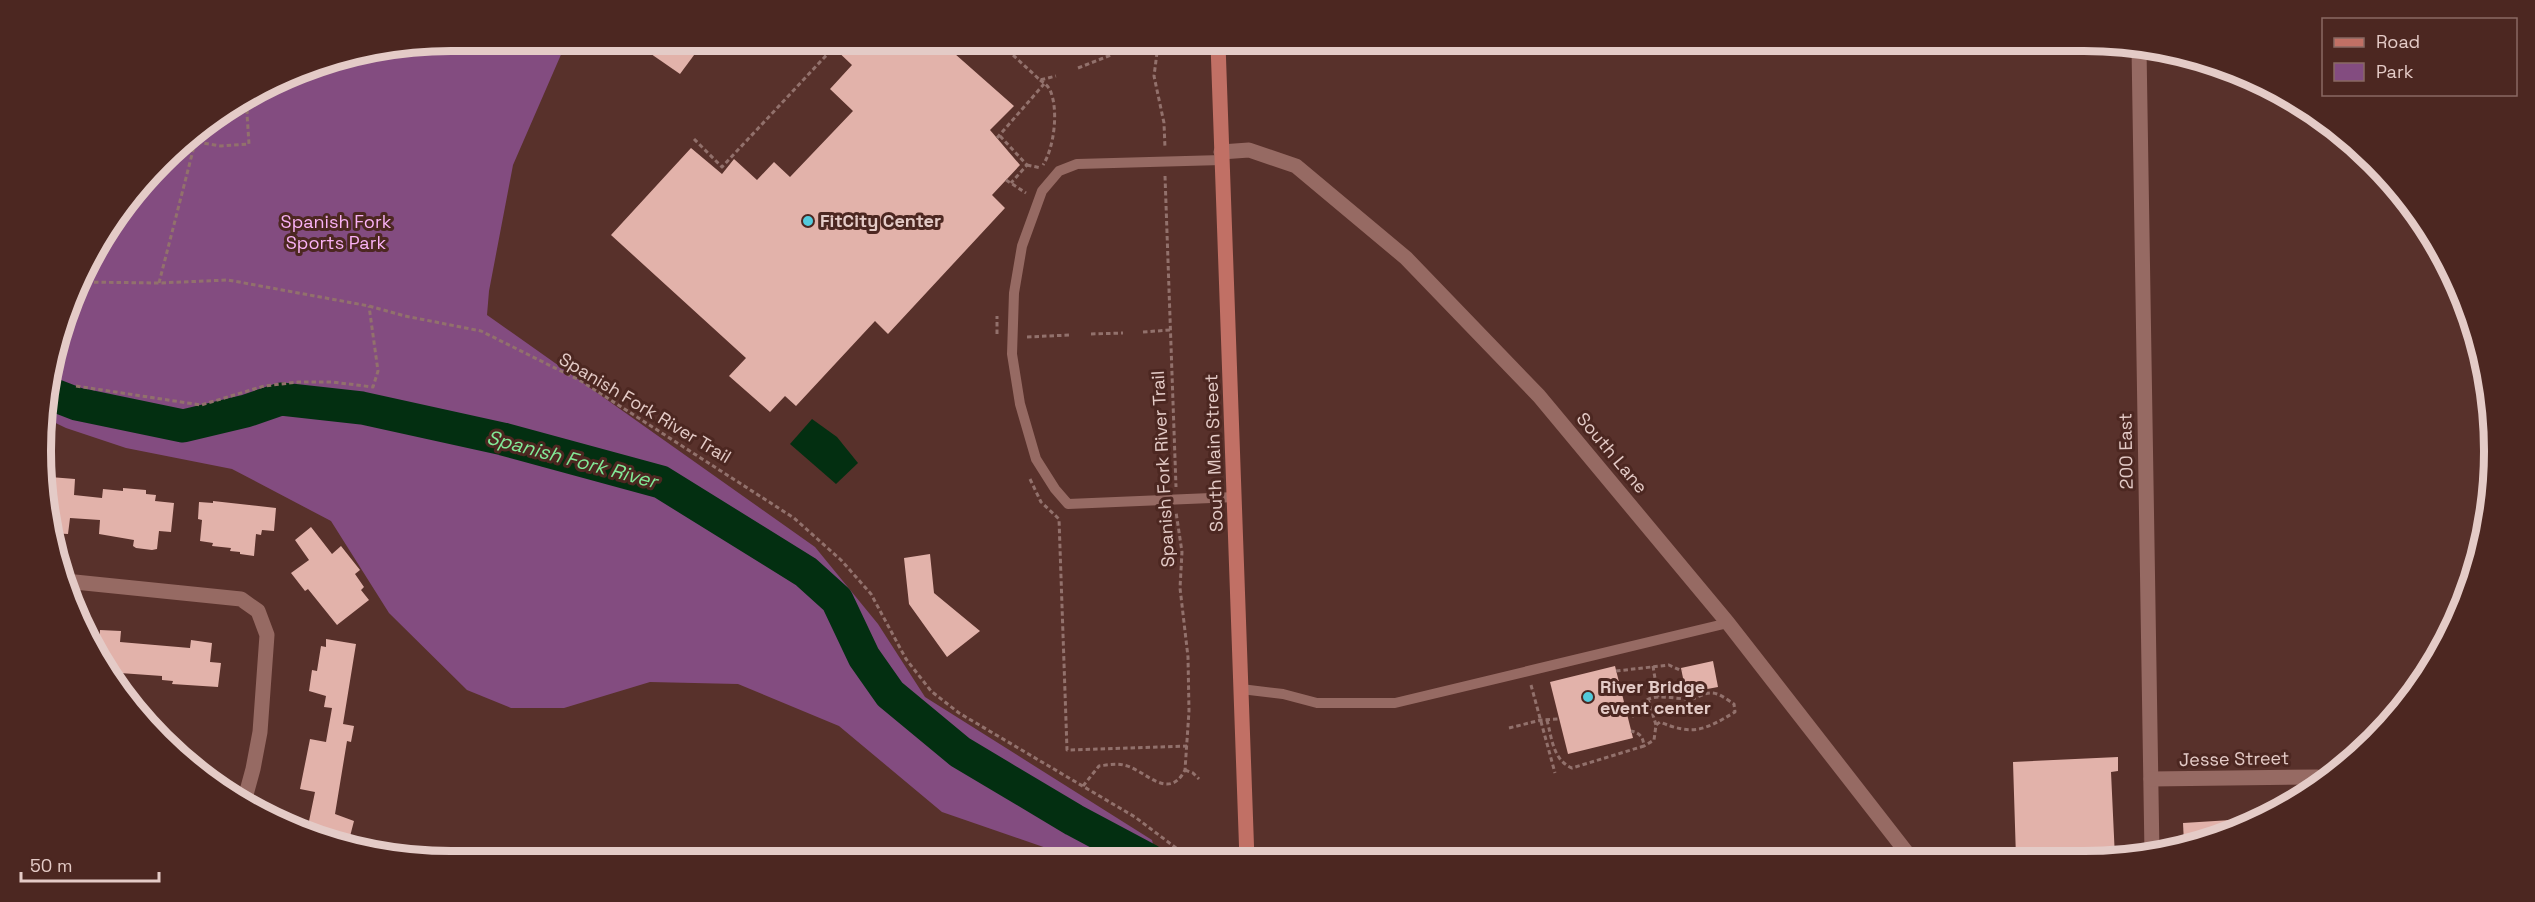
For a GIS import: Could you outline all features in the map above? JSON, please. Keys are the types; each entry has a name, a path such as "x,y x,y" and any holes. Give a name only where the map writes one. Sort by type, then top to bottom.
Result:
{"main road":[{"name":"South Main Street","path":"1218,51 1247,851"}],"street":[{"name":"200 East","path":"2139,55 2152,845"},
{"name":"South Lane","path":"1221,156 1249,150 1296,166 1406,258 1539,396 1728,623 1906,851"},
{"path":"73,582 241,599 258,611 267,635 260,732 246,794"},
{"name":"Jesse Street","path":"2151,779 2316,777"}],"lane":[{"path":"1221,156 1165,162 1077,164 1059,171 1042,190 1022,246 1016,281 1012,354 1020,404 1036,459 1055,489 1068,504 1235,497"},
{"path":"1241,689 1282,694 1317,702 1395,704 1728,623"}],"path":[{"path":"694,140 722,167 830,51"},
{"path":"1009,51 1040,80 1056,76"},
{"name":"Spanish Fork River Trail","path":"1157,51 1154,76 1164,123 1176,500 1182,552 1180,588 1188,657 1189,711 1185,770"},
{"path":"1078,68 1111,55"},
{"path":"1041,168 1027,165 998,137 1044,84"},
{"path":"159,284 197,142 221,146 249,144 247,107"},
{"path":"1011,183 1027,165"},
{"path":"1006,180 1026,193"},
{"name":"Spanish Fork River Trail","path":"88,282 159,284 228,280 369,306 405,316 481,331 581,381 794,518 841,560 871,594 906,659 931,691 958,713 1135,817 1180,851"},
{"path":"76,386 201,405 264,386 298,382 332,382 373,387 378,371 369,306"},
{"path":"1143,332 1170,330"},
{"path":"1090,334 1124,333"},
{"path":"1025,338 1070,335"},
{"path":"1616,671 1669,665 1682,671"},
{"path":"1653,666 1658,697"},
{"path":"1542,682 1530,685 1555,773"},
{"path":"1626,712 1633,716 1648,699 1658,697 1693,699 1700,694 1716,693 1734,704 1735,712 1702,730 1686,731 1660,722 1656,725"},
{"path":"1547,720 1556,752 1563,764 1572,768 1644,746 1654,740 1656,725 1648,699"},
{"path":"1509,728 1541,720 1559,719"},
{"path":"1631,731 1643,738 1644,746"},
{"path":"1083,786 1099,766 1111,765 1124,765 1153,781 1162,783 1173,783 1181,778 1185,770 1193,773 1199,779"}],"green space":[{"name":"Spanish Fork Sports Park","path":"563,51 513,165 489,291 487,315 815,547 878,624 925,697 1152,840 1155,851 1055,851 942,812 839,726 738,684 650,682 564,708 511,708 467,690 389,613 331,521 232,469 126,448 52,421 54,399 72,322 92,274 118,229 150,187 187,150 207,134 229,118 274,92 322,72 347,65 399,54 425,52"}],"shaded area":[{"path":"812,419 837,437 858,463 836,484 790,444"}],"building":[{"path":"647,51 697,51 680,74"},
{"name":"FitCity Center","path":"837,51 952,51 1014,106 990,130 1020,165 992,195 1005,208 888,334 875,321 796,406 785,396 770,412 729,376 746,358 611,235 691,148 722,174 734,159 757,180 774,162 790,177 853,111 830,89 852,65"},
{"path":"52,477 75,479 74,495 102,498 103,489 123,491 123,488 146,490 146,494 156,495 155,501 174,503 171,532 159,531 157,549 136,548 133,546 134,540 99,534 100,520 70,518 68,534 60,534"},
{"path":"213,501 276,508 274,531 262,530 261,535 256,534 254,556 240,554 240,552 230,551 231,548 212,546 213,543 200,541 202,520 198,519 199,502 213,503"},
{"path":"311,527 332,554 341,546 360,570 355,574 364,587 361,590 369,600 337,625 308,589 305,591 291,573 309,560 295,540"},
{"path":"930,554 934,593 980,631 947,657 909,604 904,558"},
{"path":"100,630 121,631 120,642 190,648 191,640 212,643 210,662 221,663 218,687 172,684 173,681 162,680 162,676 119,674 100,641"},
{"path":"326,639 356,644 343,724 354,726 351,742 347,741 335,814 354,821 350,838 308,825 315,792 300,789 310,739 326,742 332,708 324,707 326,696 309,691 312,670 317,671 321,646 326,647"},
{"path":"1713,661 1718,687 1686,693 1681,668"},
{"name":"River Bridge event center","path":"1615,666 1633,738 1568,754 1550,682"},
{"path":"2118,757 2118,771 2111,772 2115,850 2016,851 2013,762"},
{"path":"2240,819 2184,838 2183,823"}],"waterway":[{"name":"Spanish Fork River","path":"55,395 77,404 183,426 246,411 281,399 362,408 503,439 661,482 806,572 837,600 864,657 890,694 960,752 1074,820 1132,851"}],"place":[{"name":"FitCity Center","path":"808,221"},
{"name":"River Bridge event center","path":"1588,697"}]}
